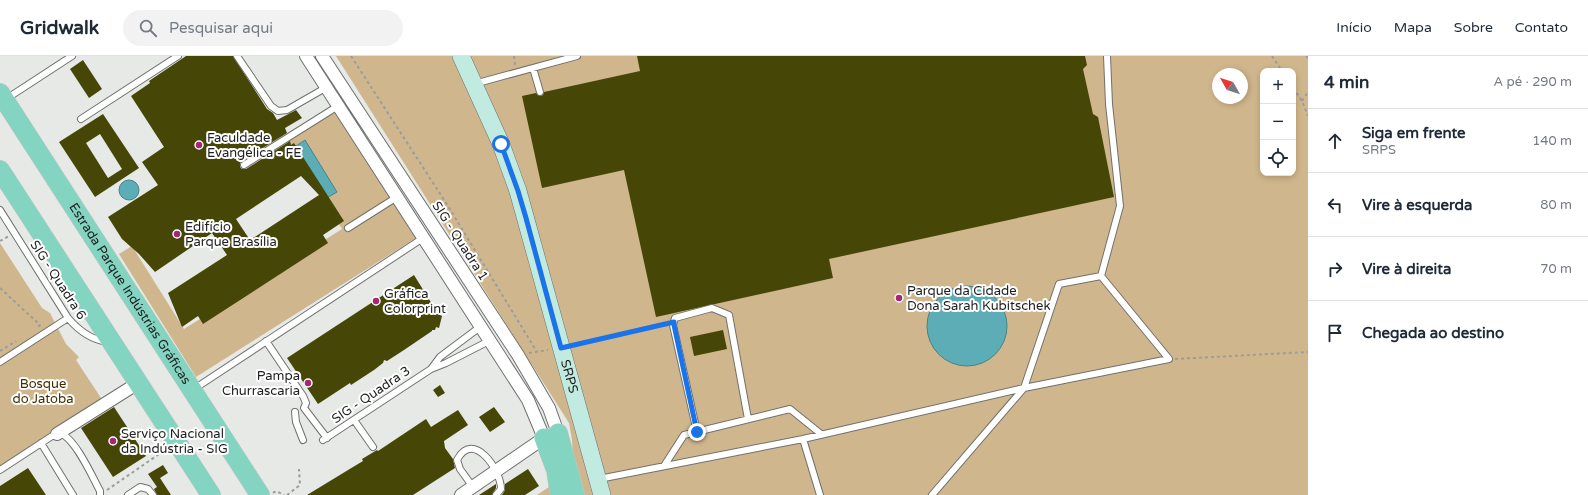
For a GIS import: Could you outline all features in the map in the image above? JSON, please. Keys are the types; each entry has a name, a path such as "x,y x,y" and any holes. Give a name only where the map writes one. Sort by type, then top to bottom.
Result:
{"main road":[{"name":"SRPS","path":"461,56 501,144 518,191 600,487"},
{"name":"Estrada Parque Indústrias Gráficas","path":"2,96 260,495"},
{"path":"0,170 210,495"},
{"path":"551,436 560,495"},
{"path":"551,436 575,495"}],"street":[{"path":"306,56 551,436 461,495"},
{"name":"SIG - Quadra 1","path":"322,56 518,355 549,408 551,436"},
{"path":"57,434 138,382"}],"lane":[{"path":"2,96 72,56"},
{"path":"81,119 178,56"},
{"path":"238,56 271,106 278,111 287,110 327,87"},
{"path":"474,84 577,56"},
{"path":"1101,276 1120,206 1109,104 1107,56"},
{"path":"533,68 540,92"},
{"path":"244,165 338,106"},
{"path":"348,228 396,197"},
{"name":"SIG - Quadra 6","path":"0,210 68,318 77,329 85,335 100,341 112,342"},
{"path":"192,390 423,238"},
{"path":"600,487 664,466 802,439 1024,388 1169,359 1101,276"},
{"path":"932,495 1024,388 1059,284 1101,276"},
{"path":"697,432 674,322 675,318 712,308 729,315 748,419"},
{"path":"0,362 68,318"},
{"name":"SIG - Quadra 3","path":"431,369 440,356 480,327"},
{"name":"SIG - Quadra 3","path":"266,341 303,396 306,403 304,408 325,439 431,369 489,341"},
{"path":"664,466 684,435 790,408 821,434"},
{"path":"295,412 296,422 303,440"},
{"path":"354,420 373,447"},
{"path":"0,470 57,434 66,437 74,445 100,491 100,495"},
{"path":"802,439 820,495"},
{"path":"41,443 73,495"},
{"path":"473,487 458,464 460,454 465,450 470,449 479,450 483,453 496,471 501,482 501,489 496,495"},
{"path":"128,495 140,486 148,489 153,495"}],"path":[{"path":"351,56 448,206 537,352"},
{"path":"1272,56 1280,68"},
{"path":"1296,92 1302,101 1308,116"},
{"path":"1302,101 1308,92"},
{"path":"0,288 40,326"},
{"path":"518,355 561,348 674,322"},
{"path":"1169,359 1308,352"},
{"path":"100,495 166,449 170,449"},
{"path":"287,495 300,485 299,469"},
{"path":"269,495 276,491 284,495"}],"green space":[{"name":"Parque da Cidade Dona Sarah Kubitschek","path":"336,56 1308,56 1308,495 537,495 555,483 573,458 569,423"},
{"path":"336,110 416,238 196,377 119,254 132,246 184,329 342,229 287,141"},
{"name":"Bosque do Jatoba","path":"0,243 42,308 50,313 66,344 79,357 76,360 101,398 99,400 102,404 0,472"}],"water":[{"path":"305,140 337,192 325,199 293,148"},
{"path":"129,180 136,183 139,190 136,197 129,200 122,197 119,190 122,183"},
{"path":"959,286 975,286 996,297 1007,318 1007,334 996,355 975,366 959,366 945,360 938,355 933,348 927,334 927,318 933,304 938,297 945,292"}],"building":[{"path":"186,56 233,56 267,109 273,113 277,120 296,110 302,118 285,128 287,133 242,161 240,163 240,167 242,169 246,169 290,141 291,145 294,143 344,221 323,235 328,243 203,324 198,316 182,327 168,293 227,255 212,233 155,272 139,254 122,239 108,217 158,185 142,162 164,147 131,96 150,83 149,81","holes":["301,176 319,195 250,240 236,219"]},
{"path":"637,56 1085,56 1087,65 1083,69 1093,114 1098,117 1114,197 829,259 833,278 656,317 624,170 542,188 522,96 536,93 541,96 544,92 640,71"},
{"path":"83,60 102,89 89,98 70,69"},
{"path":"103,114 139,168 95,197 59,142","holes":["100,134 122,169 108,178 86,143"]},
{"path":"414,275 432,304 435,305 434,308 437,308 437,311 440,312 440,315 442,316 439,328 436,327 435,330 432,330 387,361 384,360 383,363 374,370 351,385 350,383 318,404 287,358"},
{"path":"723,330 727,349 694,356 690,337"},
{"path":"440,385 445,393 438,397 433,390"},
{"name":"Serviço Nacional da Indústria - SIG","path":"114,407 146,456 113,477 81,428"},
{"path":"494,407 505,422 490,432 479,417"},
{"path":"458,410 468,425 444,441 445,448 453,459 455,468 413,495 307,495 363,461 362,459 377,450 378,451 426,419 431,427"},
{"path":"163,465 168,473 160,478 171,495 157,495 154,489 157,487 148,474"},
{"path":"28,468 46,495 0,495 0,486"},
{"path":"528,469 539,486 525,495 502,495 505,490 505,484"},
{"path":"496,484 496,488 492,495 479,495"}],"place":[{"name":"Faculdade Evangélica - FE","path":"199,145"},
{"name":"Edifício Parque Brasília","path":"177,234"},
{"name":"Parque da Cidade Dona Sarah Kubitschek","path":"899,298"},
{"name":"Gráfica Colorprint","path":"376,301"},
{"name":"Pampa Churrascaria","path":"308,383"},
{"name":"Serviço Nacional da Indústria - SIG","path":"113,441"}],"route":[{"path":"501,144 526,218 561,348 674,322 697,432"}]}
